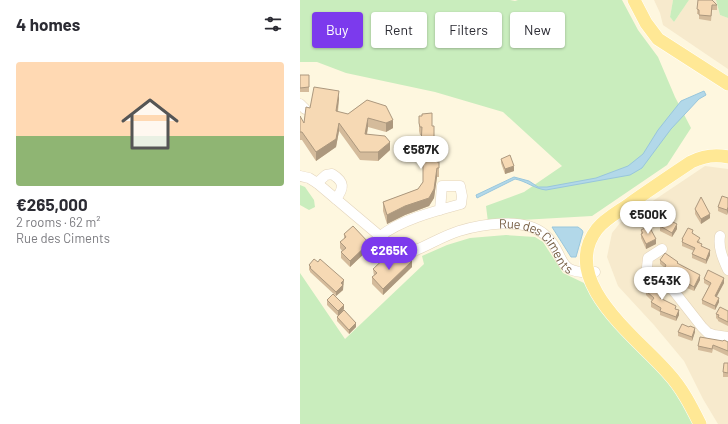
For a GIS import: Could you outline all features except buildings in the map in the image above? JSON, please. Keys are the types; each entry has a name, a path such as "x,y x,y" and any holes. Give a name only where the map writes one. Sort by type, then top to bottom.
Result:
{"main road":[{"path":"634,0 646,23 658,39 728,84"},
{"path":"592,272 598,240 608,220 694,160 711,155 728,157"},
{"name":"Rue des Ciments","path":"592,272 592,286 600,298 639,344 667,371 675,381 700,424"},
{"name":"Rue des Ciments","path":"592,272 611,302 680,378 707,424"}],"street":[{"path":"317,183 326,175 330,174 339,178 342,181 342,187 336,199"},
{"name":"Rue des Ciments","path":"300,176 309,178 317,183 379,237 394,248 408,252 414,251 458,231 470,228 493,224 524,225 536,229 548,238 557,250 566,267 576,272 592,272"},
{"path":"379,237 390,228 440,210"},
{"path":"720,236 719,242 721,253 728,270"},
{"path":"662,249 648,258 648,275 673,290 708,333 728,337"}],"shaded area":[{"path":"654,0 673,0 670,17 674,22 689,0 716,0 720,15 728,18 728,69 663,25 660,13"},
{"path":"705,166 728,169 728,424 718,424 703,399 684,361 654,325 618,286 607,257 612,233 620,223"}],"green space":[{"path":"300,0 622,0 638,30 658,57 675,97 691,128 667,165 592,216 488,222 486,206 524,192 562,166 503,112 435,92 346,73 317,62 300,62"},
{"path":"673,0 689,0 674,22 670,17"},
{"path":"716,0 728,0 728,18 720,15"},
{"path":"300,185 305,187 314,200 315,207 309,210 300,205"},
{"path":"506,235 535,237 543,242 563,273 584,283 595,300 675,388 695,424 300,424 300,273 345,339 424,264 422,256 447,245 470,238"}],"water":[{"path":"704,91 706,95 699,99 671,129 642,168 630,175 546,190 515,179 477,198 476,195 514,177 529,181 538,187 547,187 596,178 628,166 643,154 658,130 681,101"},
{"path":"552,227 578,227 582,230 583,232 576,257 571,257"}]}
